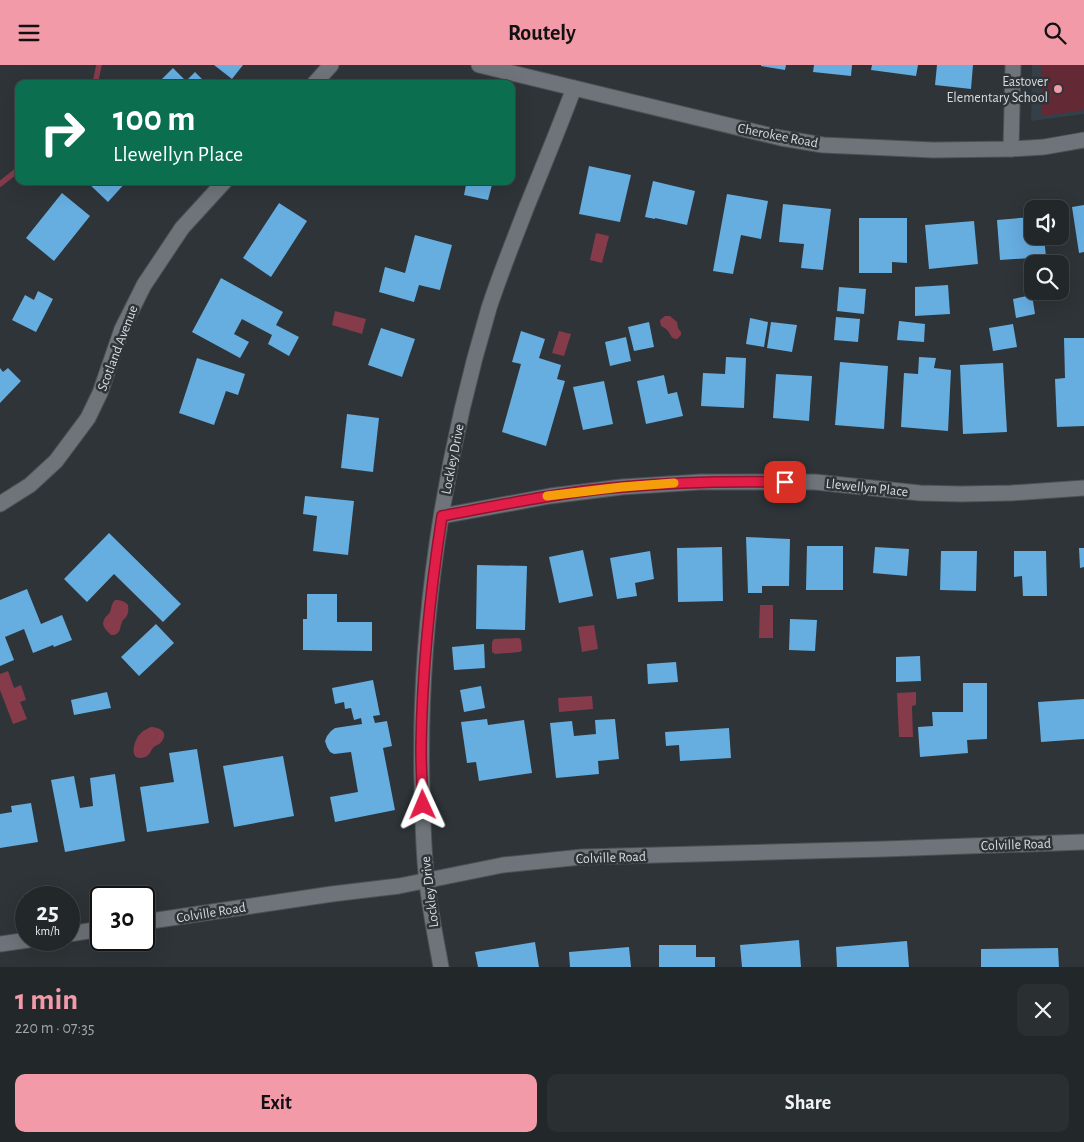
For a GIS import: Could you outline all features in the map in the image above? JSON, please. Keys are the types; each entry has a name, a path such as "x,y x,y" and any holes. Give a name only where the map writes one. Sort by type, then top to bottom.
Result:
{"street":[{"path":"318,80 331,65"},
{"name":"Cherokee Road","path":"479,65 781,138 824,145 933,150 1011,149 1044,147 1084,140"},
{"path":"1011,149 1012,65"},
{"name":"Lockley Drive","path":"441,967 431,919 426,880 421,752 423,687 432,587 442,516 457,430 489,309 514,239 574,88"},
{"name":"Scotland Avenue","path":"0,505 30,485 56,461 88,418 100,393 122,329 144,285 182,228 221,185"},
{"name":"Llewellyn Place","path":"442,516 550,496 622,487 700,481 814,482 920,493 961,494 1084,488"},
{"name":"Colville Road","path":"155,920 332,893 399,886 503,865 582,857 1084,842"},
{"path":"0,944 15,942"}],"shaded area":[{"name":"Eastover Elementary School","path":"1032,65 1084,65 1084,114 1031,121"},
{"name":"Eastover Elementary School","path":"1041,65 1084,65 1084,110 1042,116"},
{"path":"596,233 609,236 602,263 590,260"},
{"path":"335,311 366,319 362,334 332,325"},
{"path":"665,316 670,316 677,322 681,335 677,339 673,338 661,326 660,320"},
{"path":"559,331 571,334 564,356 552,353"},
{"path":"115,600 127,604 128,612 119,632 111,635 103,623"},
{"path":"760,605 773,605 773,638 759,638"},
{"path":"594,625 598,649 582,652 578,627"},
{"path":"519,638 522,650 520,652 495,654 492,652 492,642 494,639"},
{"path":"8,671 14,688 21,685 26,700 20,702 27,719 13,724 0,690 0,674"},
{"path":"916,692 916,705 912,706 913,737 899,737 897,693"},
{"path":"592,696 593,709 559,712 558,698"},
{"path":"151,727 162,731 164,738 147,756 136,757 134,745 138,736"}],"building":[{"path":"214,65 243,65 232,79"},
{"path":"761,65 786,65 785,70"},
{"path":"814,65 852,65 851,76 813,72"},
{"path":"872,65 918,65 916,76 871,70"},
{"path":"937,65 973,65 971,89 935,85"},
{"path":"173,68 185,80 161,80"},
{"path":"195,72 203,80 187,80"},
{"path":"589,166 631,175 620,222 579,214"},
{"path":"653,181 695,191 687,225 645,217"},
{"path":"90,185 123,185 108,202"},
{"path":"466,185 492,185 488,200 464,195"},
{"path":"62,193 90,216 54,261 26,238"},
{"path":"727,194 768,201 761,239 741,235 733,274 713,271"},
{"path":"279,203 307,221 271,277 243,258"},
{"path":"783,204 831,209 823,270 801,268 804,244 779,242"},
{"path":"1084,205 1084,252 1079,253 1072,207"},
{"path":"859,218 907,218 907,263 892,262 892,273 859,273"},
{"path":"1024,218 1024,245 1045,245 1046,255 1024,255 1024,258 1000,260 997,220"},
{"path":"974,221 978,264 929,269 925,225"},
{"path":"415,235 452,245 440,290 419,285 414,302 379,292 385,267 405,273"},
{"path":"221,278 283,312 276,325 299,337 289,356 268,344 272,335 242,319 234,334 249,342 240,358 192,332"},
{"path":"948,285 950,314 915,316 915,287"},
{"path":"839,287 866,289 864,314 837,311"},
{"path":"38,291 53,299 36,332 12,320 25,295 34,300"},
{"path":"1024,297 1024,300 1033,300 1035,314 1016,318 1013,299"},
{"path":"836,317 860,319 858,342 834,340"},
{"path":"750,318 768,322 764,347 746,344"},
{"path":"899,321 925,324 924,342 897,340"},
{"path":"649,322 654,347 634,351 628,327"},
{"path":"771,322 797,325 792,352 767,348"},
{"path":"1013,324 1017,347 993,351 989,328"},
{"path":"381,328 415,339 402,377 368,365"},
{"path":"521,331 545,339 539,358 561,365 557,379 565,381 546,446 502,432 521,364 512,362"},
{"path":"626,337 631,361 610,366 605,342"},
{"path":"1064,338 1084,338 1084,426 1057,427 1055,379 1065,378"},
{"path":"726,357 746,358 744,408 701,406 703,373 725,374"},
{"path":"919,357 936,358 934,368 951,370 948,431 901,427 904,373 918,374"},
{"path":"197,358 245,374 238,395 226,391 214,425 179,413"},
{"path":"840,362 888,366 884,429 835,425"},
{"path":"1003,363 1007,432 963,434 960,365"},
{"path":"0,368 3,372 8,368 21,381 0,403"},
{"path":"776,374 812,376 809,421 773,418"},
{"path":"664,375 668,394 677,392 683,416 646,424 637,381"},
{"path":"604,381 613,424 583,430 573,387"},
{"path":"347,414 379,418 373,472 341,468"},
{"path":"305,496 354,501 348,555 313,551 317,516 303,514"},
{"path":"109,533 181,604 163,622 114,574 87,602 64,579"},
{"path":"746,537 790,539 789,586 762,586 762,593 748,593"},
{"path":"807,546 843,546 843,590 806,590"},
{"path":"722,547 723,601 678,602 677,548"},
{"path":"875,547 909,549 907,576 873,573"},
{"path":"1079,548 1084,548 1084,567 1080,568"},
{"path":"583,550 593,596 559,603 549,557"},
{"path":"650,551 654,579 635,583 637,596 617,599 610,558"},
{"path":"941,551 977,551 976,591 940,590"},
{"path":"1014,551 1046,551 1047,596 1023,596 1022,576 1014,577"},
{"path":"477,565 527,566 525,630 476,629"},
{"path":"27,589 41,624 62,615 72,640 33,653 24,629 5,637 14,660 0,666 0,600"},
{"path":"307,594 337,594 337,622 372,622 372,651 303,650 303,619 307,619"},
{"path":"790,619 817,620 815,651 789,650"},
{"path":"156,624 174,643 139,676 121,657"},
{"path":"484,644 485,668 454,670 452,647"},
{"path":"920,656 921,681 896,682 896,657"},
{"path":"676,662 678,682 648,684 647,664"},
{"path":"373,680 380,715 373,716 375,723 387,721 392,746 383,748 395,810 335,822 330,797 358,792 351,752 334,754 330,752 325,741 335,728 362,724 361,718 354,720 351,708 345,709 344,702 335,704 332,688"},
{"path":"963,683 987,683 987,739 967,740 968,753 920,757 918,727 933,726 932,712 963,712"},
{"path":"481,686 485,708 464,712 460,690"},
{"path":"107,692 111,708 74,715 71,700"},
{"path":"1084,699 1084,739 1041,742 1038,702"},
{"path":"487,719 488,725 524,720 532,773 479,781 476,762 467,763 461,722"},
{"path":"615,719 619,759 598,761 599,774 556,778 550,723 572,721 574,736 596,734 595,720"},
{"path":"729,728 731,758 680,761 679,745 666,746 665,732"},
{"path":"197,749 209,823 147,832 140,787 174,782 169,753"},
{"path":"283,756 294,816 234,827 223,766"},
{"path":"115,774 125,841 65,852 51,780 74,776 80,808 93,806 90,778"},
{"path":"31,803 38,842 0,848 0,814 12,812 11,806"},
{"path":"799,940 801,967 742,967 740,945"},
{"path":"907,941 909,967 837,967 836,947"},
{"path":"535,942 539,967 478,967 475,952"},
{"path":"659,945 696,945 696,957 715,957 715,967 659,967"},
{"path":"629,947 631,967 570,967 569,952"},
{"path":"1058,948 1059,967 981,967 981,949"}],"waterway":[{"path":"96,80 99,65"},
{"path":"0,184 15,172"}],"slow traffic":[{"path":"547,496 674,483"}],"place":[{"name":"Eastover Elementary School","path":"1058,89"}],"route":[{"path":"423,805 421,747 423,687 432,587 442,516 550,496 622,487 700,481 785,482"}]}
